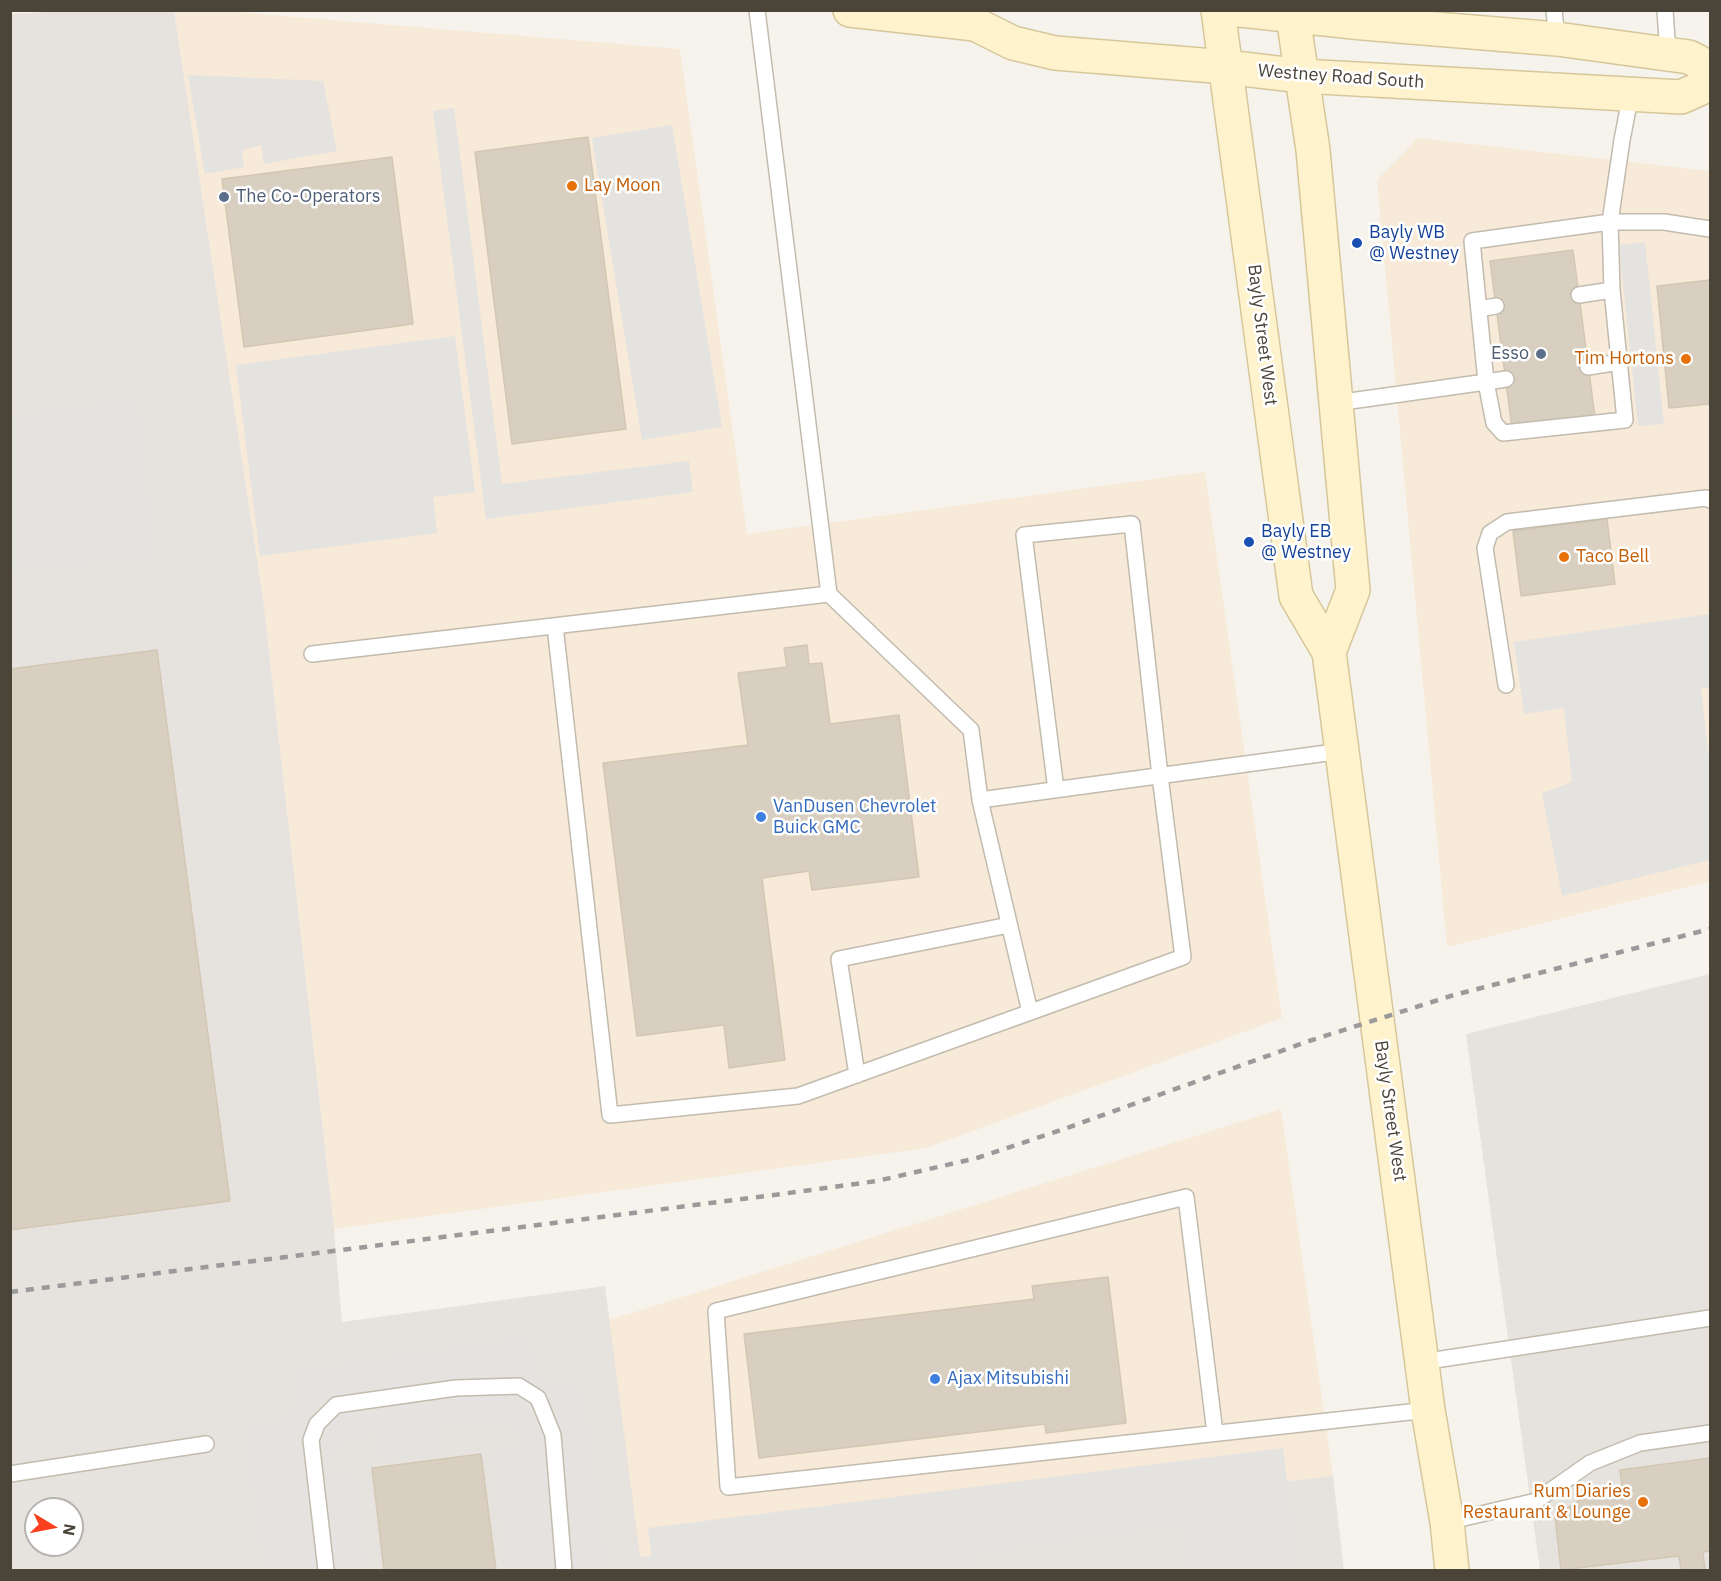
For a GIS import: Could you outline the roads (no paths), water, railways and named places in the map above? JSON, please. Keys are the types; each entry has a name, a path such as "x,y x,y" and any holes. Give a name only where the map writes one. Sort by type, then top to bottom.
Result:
{"main road":[{"name":"Westney Road South","path":"850,10 975,24 1014,43 1055,53 1226,67 1302,76 1681,97 1710,84"},
{"path":"975,24 1005,10"},
{"name":"Bayly Street West","path":"1218,10 1296,596 1329,652 1428,1410 1448,1522 1452,1570"},
{"path":"1239,10 1292,13 1363,23 1556,25 1668,54 1689,57 1710,68"},
{"name":"Bayly Street West","path":"1292,13 1313,150 1353,590 1329,652"}],"lane":[{"path":"756,10 829,594 971,729 980,800 1030,1012"},
{"path":"1665,10 1668,54"},
{"path":"1631,93 1610,222 1612,290 1625,420 1503,433 1494,423 1486,382 1472,241 1610,222 1664,222 1710,228"},
{"path":"1579,296 1612,290"},
{"path":"1479,309 1496,306"},
{"path":"1588,367 1620,362"},
{"path":"1336,403 1506,378"},
{"path":"1506,685 1485,548 1490,533 1507,522 1706,498 1710,500"},
{"path":"555,626 610,1115 798,1096 1183,957 1132,524 1024,536 1056,790"},
{"path":"312,654 829,594"},
{"path":"980,800 1342,751"},
{"path":"856,1075 839,959 1009,925"},
{"path":"1215,1434 1186,1197 716,1311 728,1487 1215,1434 1428,1410"},
{"path":"1422,1362 1710,1318"},
{"path":"326,1570 311,1440 317,1424 336,1406 456,1388 519,1386 538,1398 553,1436 564,1570"},
{"path":"1448,1522 1536,1501 1590,1463 1640,1443 1710,1433"},
{"path":"10,1474 206,1444"}],"railway":[{"path":"10,1292 877,1181 977,1158 1309,1041 1454,995 1710,929"}],"place":[{"name":"Lay Moon","path":"572,186"},
{"name":"The Co-Operators","path":"224,197"},
{"name":"Bayly WB @ Westney","path":"1357,243"},
{"name":"Esso","path":"1541,354"},
{"name":"Tim Hortons","path":"1686,359"},
{"name":"Bayly EB @ Westney","path":"1249,542"},
{"name":"Taco Bell","path":"1564,557"},
{"name":"VanDusen Chevrolet Buick GMC","path":"761,817"},
{"name":"Ajax Mitsubishi","path":"935,1379"},
{"name":"Rum Diaries Restaurant & Lounge","path":"1643,1502"}]}
